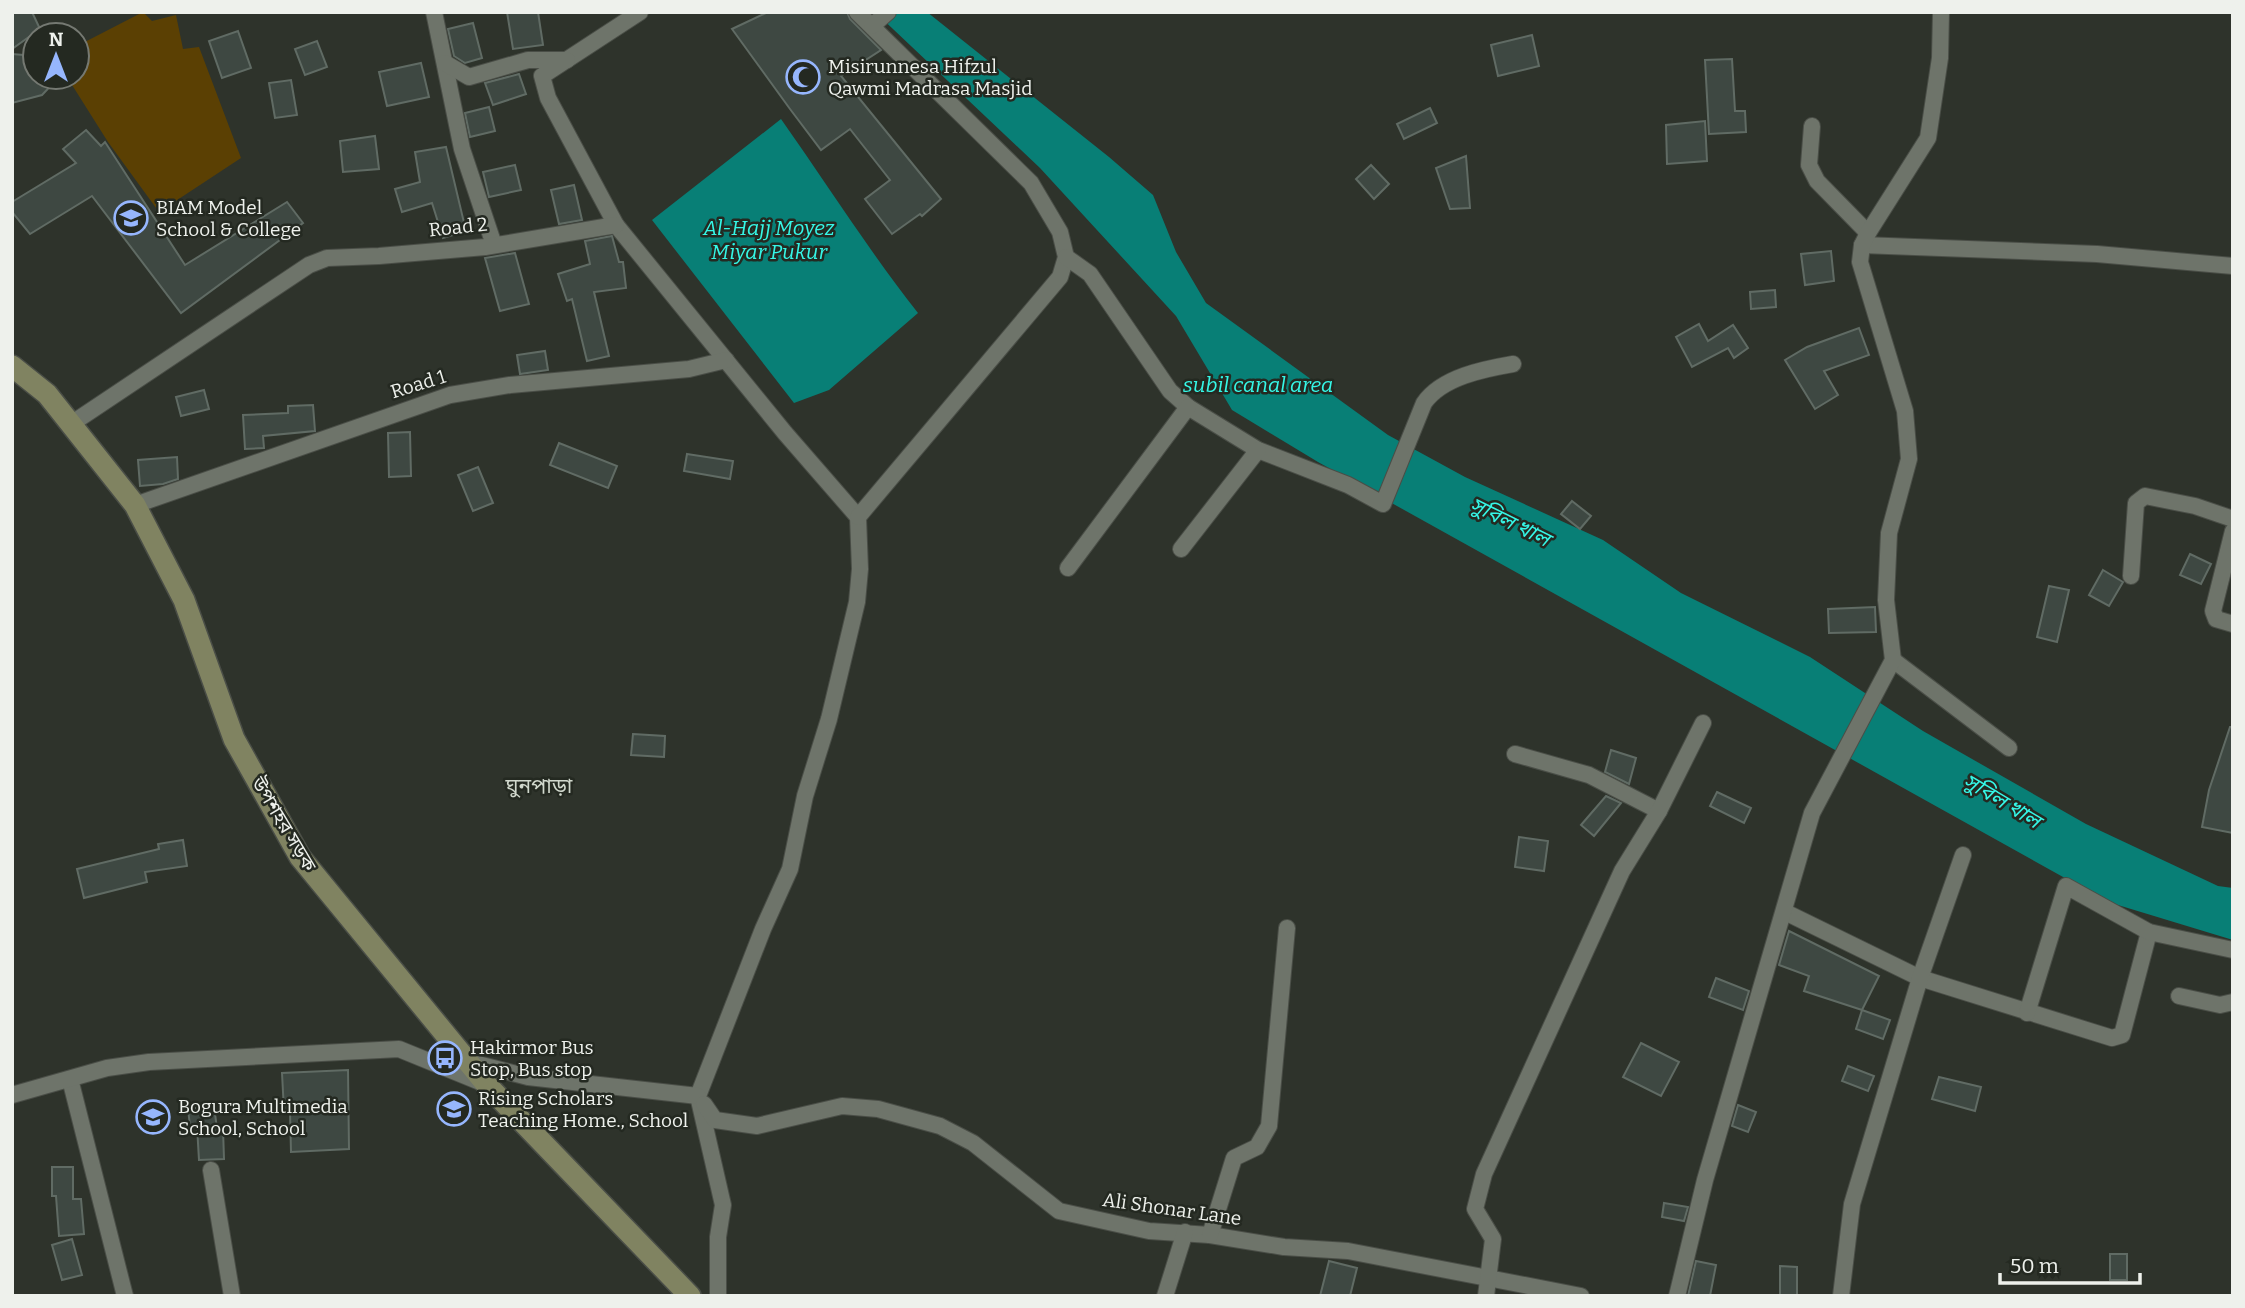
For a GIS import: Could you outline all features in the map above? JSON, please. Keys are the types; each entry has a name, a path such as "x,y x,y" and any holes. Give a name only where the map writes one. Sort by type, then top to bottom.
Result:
{"main road":[{"name":"উপশহর সড়ক","path":"12,366 47,394 135,505 184,600 234,738 300,857 487,1085 690,1296"}],"street":[{"path":"434,12 462,149 494,245"},
{"path":"640,12 542,76 548,98 616,225 858,517 861,558 857,602 829,719 805,796 790,869 763,929 698,1096 723,1205 718,1237 718,1296"},
{"path":"857,12 1031,183 1060,232 1066,257 1060,277 858,517"},
{"path":"872,26 888,12"},
{"path":"1678,1296 1705,1180 1812,813 1893,660 1886,600 1889,533 1909,460 1908,447 1905,411 1860,262 1865,239 1928,138 1940,58 1941,12"},
{"path":"445,63 469,77 528,60 567,60"},
{"path":"1812,126 1810,164 1817,181 1865,239 2233,266"},
{"name":"Road 2","path":"71,424 309,265 327,258 379,257 494,245 616,225"},
{"path":"1066,257 1090,274 1170,391 1188,407 1258,450 1348,485 1383,504 1424,403 1432,393 1476,371 1513,364"},
{"name":"Road 1","path":"135,505 450,395 523,383 689,369 726,360"},
{"path":"1068,568 1188,407"},
{"path":"1181,549 1258,450"},
{"path":"2131,576 2136,503 2145,496 2195,506 2233,519"},
{"path":"2233,531 2213,611 2216,619 2233,624"},
{"path":"1893,660 2009,748"},
{"path":"1486,1296 1491,1279 1493,1239 1475,1209 1484,1174 1622,871 1659,811 1703,723"},
{"path":"1515,754 1589,775 1659,811"},
{"path":"1840,1296 1852,1204 1920,978 1963,855"},
{"path":"2027,1013 2066,886 2149,932 2233,950"},
{"path":"1785,912 1920,978 2112,1038 2122,1035 2149,932"},
{"path":"1210,1235 1234,1158 1257,1147 1269,1126 1287,928"},
{"path":"2179,996 2220,1004 2233,1002"},
{"path":"12,1095 107,1068 149,1062 399,1049 487,1085"},
{"path":"466,1061 528,1077 698,1096"},
{"path":"70,1079 125,1296"},
{"name":"Ali Shonar Lane","path":"698,1096 715,1120 757,1126 842,1106 878,1109 940,1126 973,1143 1059,1211 1149,1231 1210,1235 1284,1247 1348,1251 1576,1295"},
{"path":"211,1170 232,1296"},
{"path":"1166,1296 1185,1233"}],"shaded area":[{"path":"143,12 152,21 176,15 183,49 199,47 241,158 159,212 108,142 76,91 91,91 91,39"}],"water":[{"name":"subil canal area","path":"875,12 927,12 1109,157 1153,195 1176,252 1206,303 1388,435 1465,477 1603,540 1681,593 1810,657 1923,731 2086,824 2218,886 2233,888 2233,940 2108,902 1318,462 1232,410 1176,316 1040,168"},
{"name":"Al-Hajj Moyez Miyar Pukur","path":"781,119 865,242 918,313 829,390 794,403 652,220"}],"building":[{"path":"12,12 32,12 36,21 21,21 21,43 12,49"},
{"path":"507,12 538,12 543,45 513,49"},
{"path":"768,12 847,12 850,19 881,50 841,76 941,199 922,216 920,214 892,234 865,199 890,180 850,129 821,150 790,109 732,29"},
{"path":"473,23 482,58 465,63 454,56 448,29"},
{"path":"238,31 251,68 222,78 209,41"},
{"path":"1532,35 1539,66 1498,76 1491,45"},
{"path":"317,41 327,67 305,75 295,49"},
{"path":"12,54 21,55 21,91 46,91 42,95 12,103"},
{"path":"1732,59 1735,111 1745,111 1746,132 1709,134 1705,60"},
{"path":"421,63 429,97 387,106 379,72"},
{"path":"519,74 526,94 493,105 485,83"},
{"path":"291,80 297,115 275,118 269,83"},
{"path":"489,107 495,131 470,137 465,113"},
{"path":"1430,108 1437,123 1404,139 1397,124"},
{"path":"1705,121 1707,161 1667,164 1666,125"},
{"name":"BIAM Model School & College","path":"86,130 101,146 105,142 185,265 287,202 303,223 181,313 92,196 30,234 12,212 12,202 76,163 63,149"},
{"path":"375,136 379,169 343,172 340,141"},
{"path":"446,147 466,231 443,238 432,203 402,212 395,189 420,182 415,152"},
{"path":"1466,156 1470,208 1450,209 1436,168"},
{"path":"515,165 521,190 489,197 483,172"},
{"path":"1371,165 1389,184 1374,199 1356,179"},
{"path":"574,185 582,220 559,224 551,190"},
{"path":"612,236 619,262 623,262 626,288 594,292 609,356 587,361 572,299 567,301 558,274 590,264 585,241"},
{"path":"1831,251 1834,281 1805,285 1801,254"},
{"path":"515,253 529,304 500,311 485,258"},
{"path":"1775,290 1776,307 1751,309 1750,292"},
{"path":"1699,324 1708,341 1733,325 1748,348 1734,358 1728,348 1692,367 1676,337"},
{"path":"1859,328 1869,355 1824,371 1838,395 1815,409 1785,360 1807,347"},
{"path":"545,351 548,370 520,374 517,355"},
{"path":"204,390 209,409 181,416 176,397"},
{"path":"313,405 315,431 263,436 264,448 245,449 243,415 288,413 288,406"},
{"path":"410,432 411,476 389,477 388,433"},
{"path":"559,443 617,466 608,488 550,465"},
{"path":"687,454 733,461 730,479 684,471"},
{"path":"177,457 178,479 163,484 140,486 138,460"},
{"path":"478,467 493,503 473,511 458,475"},
{"path":"1572,501 1591,516 1580,529 1561,514"},
{"path":"2190,554 2211,564 2201,584 2180,575"},
{"path":"2103,570 2123,582 2109,606 2089,595"},
{"path":"2049,586 2069,590 2057,642 2037,637"},
{"path":"1875,607 1876,632 1829,633 1828,609"},
{"path":"2230,727 2233,727 2233,833 2202,827 2209,790"},
{"path":"633,734 665,736 664,757 631,755"},
{"path":"1611,750 1636,758 1629,784 1605,772"},
{"path":"1717,792 1751,808 1744,823 1710,806"},
{"path":"1606,796 1621,803 1594,836 1581,825"},
{"path":"1519,837 1548,841 1544,871 1515,867"},
{"path":"183,840 187,866 145,872 147,882 84,898 77,869 159,849 158,844"},
{"path":"1789,931 1879,976 1862,1010 1804,991 1809,976 1779,965"},
{"path":"1716,978 1749,991 1743,1010 1709,997"},
{"path":"1862,1010 1890,1020 1883,1039 1856,1029"},
{"path":"1641,1043 1679,1062 1661,1096 1623,1077"},
{"path":"1848,1066 1874,1076 1868,1091 1842,1081"},
{"path":"348,1070 349,1149 291,1152 290,1111 284,1111 282,1073"},
{"path":"1939,1077 1981,1087 1975,1111 1932,1099"},
{"path":"1738,1105 1756,1112 1748,1132 1732,1126"},
{"path":"214,1106 217,1129 223,1129 224,1159 199,1160 197,1126 190,1126 188,1109"},
{"path":"52,1167 73,1167 73,1199 81,1199 84,1234 59,1236 56,1196 52,1196"},
{"path":"1664,1203 1688,1207 1684,1221 1662,1217"},
{"path":"72,1239 82,1275 62,1280 52,1245"},
{"path":"2110,1254 2127,1254 2127,1280 2110,1280"},
{"path":"1329,1261 1357,1268 1350,1296 1320,1296"},
{"path":"1696,1261 1716,1265 1710,1296 1688,1296"},
{"path":"1780,1266 1797,1267 1797,1296 1780,1296"}],"place":[{"name":"Misirunnesa Hifzul Qawmi Madrasa Masjid","path":"803,77"},
{"name":"BIAM Model School & College","path":"131,218"},
{"name":"Hakirmor Bus Stop, Bus stop","path":"445,1058"},
{"name":"Rising Scholars Teaching Home., School","path":"454,1109"},
{"name":"Bogura Multimedia School, School","path":"153,1117"}],"district":[{"name":"ঘুনপাড়া","path":"539,786"}],"water label":[{"name":"সুবিল খাল","path":"1510,522"},
{"name":"সুবিল খাল","path":"2002,801"}]}
